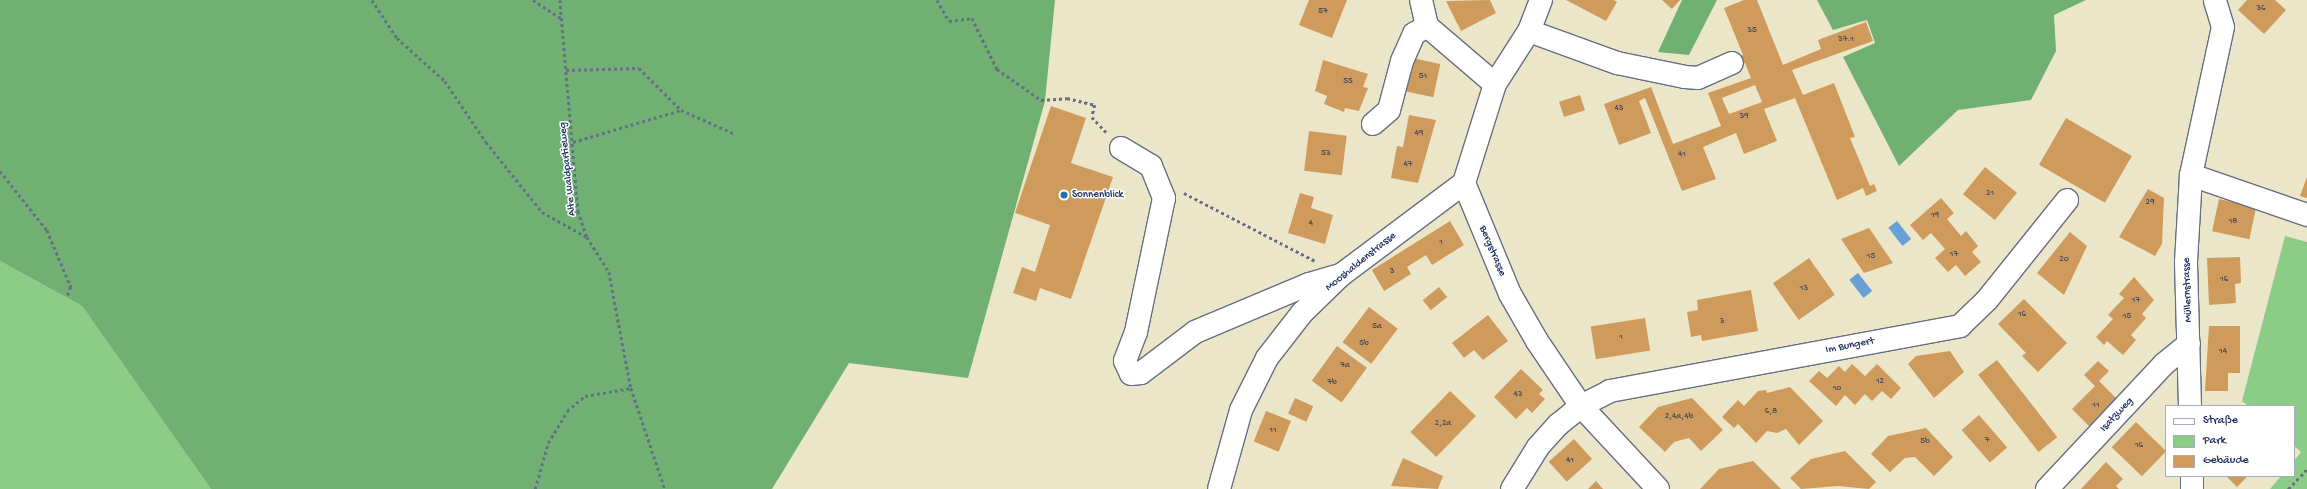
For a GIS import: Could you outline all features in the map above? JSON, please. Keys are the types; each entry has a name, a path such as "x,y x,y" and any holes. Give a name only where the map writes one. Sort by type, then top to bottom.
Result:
{"street":[{"path":"1420,0 1427,26 1495,84"},
{"path":"1464,182 1495,84 1529,31 1541,0"},
{"name":"Müllernstrasse","path":"2190,405 2186,262 2191,175 2223,27 2215,0"},
{"path":"1373,124 1389,110 1402,61 1414,34 1427,26"},
{"path":"1529,31 1617,63 1685,77 1698,78 1732,63"},
{"path":"1121,148 1150,166 1164,198 1136,332 1125,361 1131,374 1141,373 1195,332 1309,284 1341,275"},
{"path":"2191,175 2307,215"},
{"name":"Mooshaldenstrasse","path":"1219,489 1241,410 1267,358 1302,313 1341,275 1464,182"},
{"name":"Bergstrasse","path":"1464,182 1510,294 1581,406 1658,489"},
{"name":"Im Bungert","path":"1512,489 1538,447 1581,406 1610,391 1960,326 1987,300 2067,200"},
{"name":"Isatzweg","path":"2047,489 2164,364 2189,344"},
{"path":"2192,477 2192,489"}],"path":[{"path":"372,0 397,38 445,81 486,142 542,212 587,237"},
{"path":"533,0 562,19"},
{"path":"937,0 949,22 972,18 996,69 1041,100 1067,98 1095,104 1092,117"},
{"name":"Alte Waldpartieweg","path":"561,1 578,211 587,237 605,263 612,282 631,388 665,489"},
{"path":"566,70 639,68 681,110 733,133"},
{"path":"572,142 681,110"},
{"path":"0,171 47,230 72,287 68,294"},
{"path":"1161,189 1178,190 1341,275"},
{"path":"535,489 548,443 567,411 585,396 631,388"},
{"path":"2288,489 2307,469"}],"green space":[{"path":"0,0 1055,0 1045,101 968,378 849,363 772,489 211,489 82,306 0,261"},
{"path":"1682,0 1717,0 1689,55 1658,52"},
{"path":"1817,0 2086,0 2054,15 2056,51 2031,100 1958,110 1899,166 1843,57 1875,43 1867,20 1833,30"},
{"path":"2285,236 2307,242 2307,489 2270,489 2280,477 2295,477 2295,460 2301,452 2295,447 2295,405 2247,405 2242,401"},
{"path":"0,261 82,306 211,489 0,489"}],"water":[{"path":"1897,221 1911,239 1902,246 1888,228"},
{"path":"1858,273 1872,291 1863,298 1849,280"}],"building":[{"path":"1309,0 1347,0 1332,38 1299,25"},
{"path":"1490,0 1496,13 1461,31 1446,1"},
{"path":"1566,0 1614,0 1617,2 1606,21"},
{"path":"1662,0 1680,0 1672,9"},
{"path":"1744,0 1757,0 1783,65 1821,49 1818,40 1866,22 1873,41 1792,70 1803,95 1834,83 1855,137 1850,138 1870,186 1874,184 1877,191 1866,196 1863,188 1837,200 1795,98 1764,109 1777,141 1744,154 1736,133 1703,147 1716,179 1682,191 1645,98 1639,101 1651,133 1619,145 1604,104 1651,87 1673,144 1721,126 1708,93 1751,78 1745,63 1741,65 1738,57 1743,55 1724,8","holes":["1755,85 1762,102 1729,114 1722,98"]},
{"path":"2247,0 2275,0 2286,10 2264,34 2238,10"},
{"path":"1412,58 1440,64 1433,97 1405,91"},
{"path":"1323,60 1368,74 1363,87 1368,88 1359,111 1345,108 1344,112 1324,104 1327,96 1315,91"},
{"path":"1580,95 1585,110 1564,117 1559,102"},
{"name":"Sonnenblick","path":"1051,106 1086,118 1071,163 1113,177 1071,299 1040,288 1036,301 1013,293 1022,267 1035,272 1050,225 1015,213"},
{"path":"1409,115 1436,120 1418,183 1391,178 1397,146 1403,147"},
{"path":"2066,118 2132,156 2105,203 2039,165"},
{"path":"1309,131 1347,136 1342,175 1304,171"},
{"path":"1985,167 2017,193 1995,220 1963,194"},
{"path":"2307,177 2307,198 2300,196"},
{"path":"2148,189 2164,198 2162,244 2155,256 2119,237"},
{"path":"1300,193 1314,197 1311,208 1333,215 1325,244 1288,233"},
{"path":"1941,198 1954,213 1947,219 1961,236 1966,231 1978,246 1972,252 1981,262 1965,276 1956,265 1948,272 1935,258 1945,249 1931,233 1923,240 1910,225"},
{"path":"2219,199 2256,207 2249,239 2212,231"},
{"path":"1450,221 1464,245 1432,265 1426,255 1407,267 1411,274 1384,291 1372,270"},
{"path":"1869,228 1893,263 1864,273 1841,239"},
{"path":"2070,232 2087,246 2064,295 2037,273"},
{"path":"2240,257 2241,283 2235,284 2236,303 2209,305 2207,258"},
{"path":"1809,258 1835,295 1799,320 1773,283"},
{"path":"2134,277 2154,300 2142,314 2146,318 2131,335 2136,340 2123,355 2107,341 2104,345 2096,337 2113,319 2108,315 2124,298 2119,294"},
{"path":"1439,287 1447,297 1431,310 1423,300"},
{"path":"1751,290 1758,331 1702,341 1701,335 1691,337 1687,312 1698,310 1697,300"},
{"path":"2024,299 2067,343 2038,372 2022,356 2026,353 1998,324"},
{"path":"1369,307 1398,329 1371,364 1343,342"},
{"path":"1488,315 1508,341 1483,360 1474,350 1464,358 1452,343"},
{"path":"1645,318 1650,351 1596,359 1591,327"},
{"path":"2209,326 2240,326 2240,373 2228,373 2228,391 2205,391"},
{"path":"1337,346 1367,368 1342,403 1312,381"},
{"path":"1950,351 1964,372 1934,398 1908,364 1916,356"},
{"path":"1997,360 2057,437 2038,452 1978,375"},
{"path":"2098,361 2109,371 2099,381 2118,400 2091,428 2072,409 2095,386 2084,375"},
{"path":"1852,364 1865,376 1877,364 1901,388 1891,399 1882,391 1872,401 1865,394 1855,405 1845,395 1836,406 1809,381 1819,371 1827,378 1839,366 1845,372"},
{"path":"1521,369 1543,390 1539,394 1545,399 1532,413 1527,408 1516,419 1494,397"},
{"path":"1790,387 1823,421 1799,445 1786,429 1777,433 1767,431 1756,443 1738,424 1734,428 1722,417 1738,400 1744,406 1758,391 1766,390 1767,393"},
{"path":"1450,391 1476,416 1436,457 1410,432"},
{"path":"1295,398 1313,406 1306,422 1288,414"},
{"path":"1692,398 1723,430 1701,451 1689,438 1674,442 1665,452 1639,427 1658,407"},
{"path":"1266,411 1291,421 1279,452 1254,442"},
{"path":"1979,415 2007,447 1990,463 1962,430"},
{"path":"2136,422 2165,450 2165,452 2142,476 2112,447"},
{"path":"1926,428 1953,457 1934,476 1915,457 1905,458 1890,472 1871,454 1888,436"},
{"path":"1574,439 1592,459 1567,482 1549,462"},
{"path":"1845,451 1876,482 1869,489 1838,486 1801,489 1790,478 1811,459"},
{"path":"1403,458 1443,476 1438,489 1391,486"},
{"path":"1753,461 1781,489 1700,489 1719,469"},
{"path":"2106,462 2123,479 2116,486 2119,489 2081,489"},
{"path":"2227,477 2247,477 2237,487"},
{"path":"1596,481 1603,489 1588,489"}],"place":[{"name":"Sonnenblick","path":"1064,195"}]}
